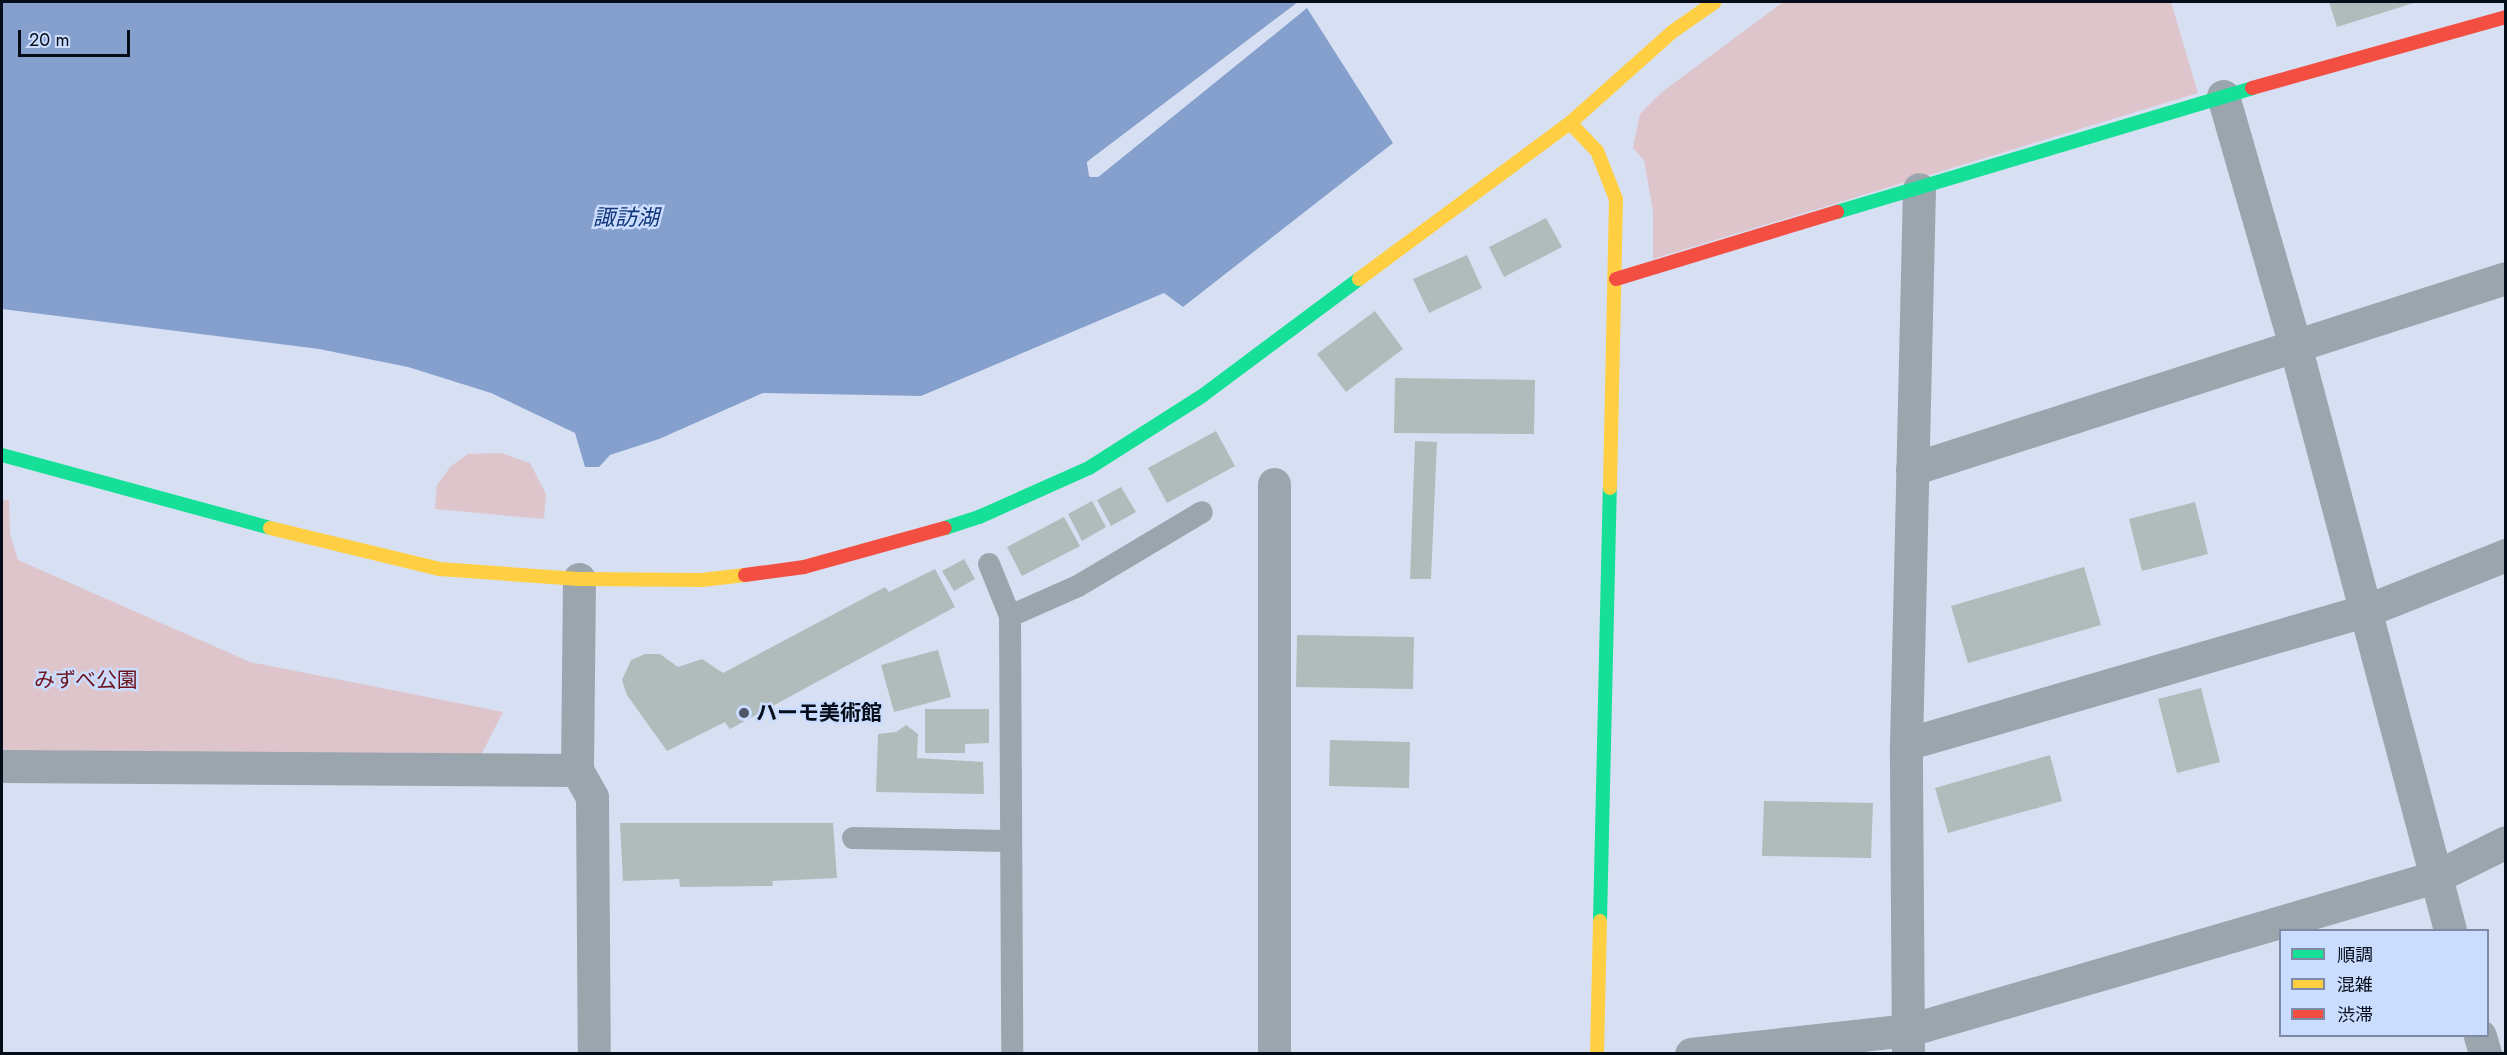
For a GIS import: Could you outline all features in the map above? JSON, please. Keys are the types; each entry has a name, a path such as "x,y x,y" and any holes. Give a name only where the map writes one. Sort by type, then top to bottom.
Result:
{"street":[{"path":"2,455 304,537 439,568 579,579 702,580 804,567 979,517 1089,468 1202,396 1570,123 1672,32 1715,2"},
{"path":"1616,279 2223,96 2505,17"},
{"path":"2223,96 2295,345 2450,929"},
{"path":"1570,123 1597,151 1616,199 1597,1053"},
{"path":"1908,1042 1906,744 1919,189"},
{"path":"1912,470 2505,278"},
{"path":"1274,484 1274,1053"},
{"path":"1906,744 2365,611 2505,555"},
{"path":"579,579 577,770 592,797 594,1053"},
{"path":"2,766 577,770"},
{"path":"1691,1053 1908,1042 2435,877 2505,842"},
{"path":"2481,1037 2485,1053"}],"lane":[{"path":"1010,616 1078,586 1202,512"},
{"path":"989,564 1010,616 1009,841 1012,1053"},
{"path":"853,838 1009,841"}],"green space":[{"path":"1783,2 2171,2 2198,93 1653,259 1653,211 1644,160 1633,148 1640,114 1662,92"},
{"path":"501,453 530,463 546,494 544,519 435,509 437,485 451,466 468,454"},
{"name":"みずべ公園","path":"2,500 9,500 10,534 18,560 250,662 503,712 478,761 2,762"}],"water":[{"name":"諏訪湖","path":"2,2 1298,2 1087,162 1089,176 1098,177 1307,8 1393,143 1183,307 1164,293 921,396 763,393 659,439 610,455 599,467 585,467 575,433 491,393 408,367 319,349 2,309"}],"pier":[{"path":"1298,2 1089,164 1091,174 1097,174 1307,8 1098,177 1090,177 1087,162"}],"building":[{"path":"2329,2 2417,2 2337,27"},
{"path":"1546,218 1562,247 1504,277 1489,247"},
{"path":"1467,255 1482,288 1429,313 1413,279"},
{"path":"1375,311 1403,349 1346,392 1317,354"},
{"path":"1395,378 1535,380 1534,434 1394,433"},
{"path":"1216,431 1235,466 1167,503 1148,468"},
{"path":"1415,441 1437,442 1431,579 1410,579"},
{"path":"1121,487 1136,512 1111,526 1097,500"},
{"path":"1092,501 1106,527 1082,541 1068,514"},
{"path":"2195,502 2208,554 2142,571 2129,519"},
{"path":"1064,517 1080,546 1022,576 1007,547"},
{"path":"964,559 975,579 954,591 942,571"},
{"path":"2084,567 2101,625 1968,663 1951,606"},
{"path":"935,569 955,607 730,729 725,722 667,751 627,695 622,680 631,660 645,654 660,654 678,667 702,659 723,673 885,587 889,592"},
{"path":"1297,635 1414,637 1413,689 1296,687"},
{"path":"938,650 951,697 894,712 881,665"},
{"path":"2201,688 2220,762 2177,773 2158,699"},
{"path":"925,709 989,709 989,743 965,744 965,753 925,753"},
{"path":"906,725 918,734 917,758 983,762 984,794 876,792 878,734 896,732"},
{"path":"1330,740 1410,742 1409,788 1329,786"},
{"path":"2050,755 2062,801 1948,833 1935,788"},
{"path":"1764,801 1873,803 1871,858 1762,856"},
{"path":"620,823 833,823 837,878 772,881 773,886 680,887 679,879 623,881"}],"traffic: fast":[{"path":"1837,212 2252,88"},
{"path":"945,528 979,517 1089,468 1202,396 1359,279"},
{"path":"2,455 270,528"},
{"path":"1600,921 1610,488"}],"traffic: slow":[{"path":"1359,279 1570,123 1672,32 1715,2"},
{"path":"1570,123 1597,151 1616,199 1610,488"},
{"path":"270,528 439,569 579,579 702,580 745,575"},
{"path":"1597,1054 1600,921"}],"traffic: jam":[{"path":"2252,88 2506,17"},
{"path":"1616,279 1837,212"},
{"path":"745,575 804,567 945,528"}],"place":[{"name":"ハーモ美術館","path":"744,713"}]}
